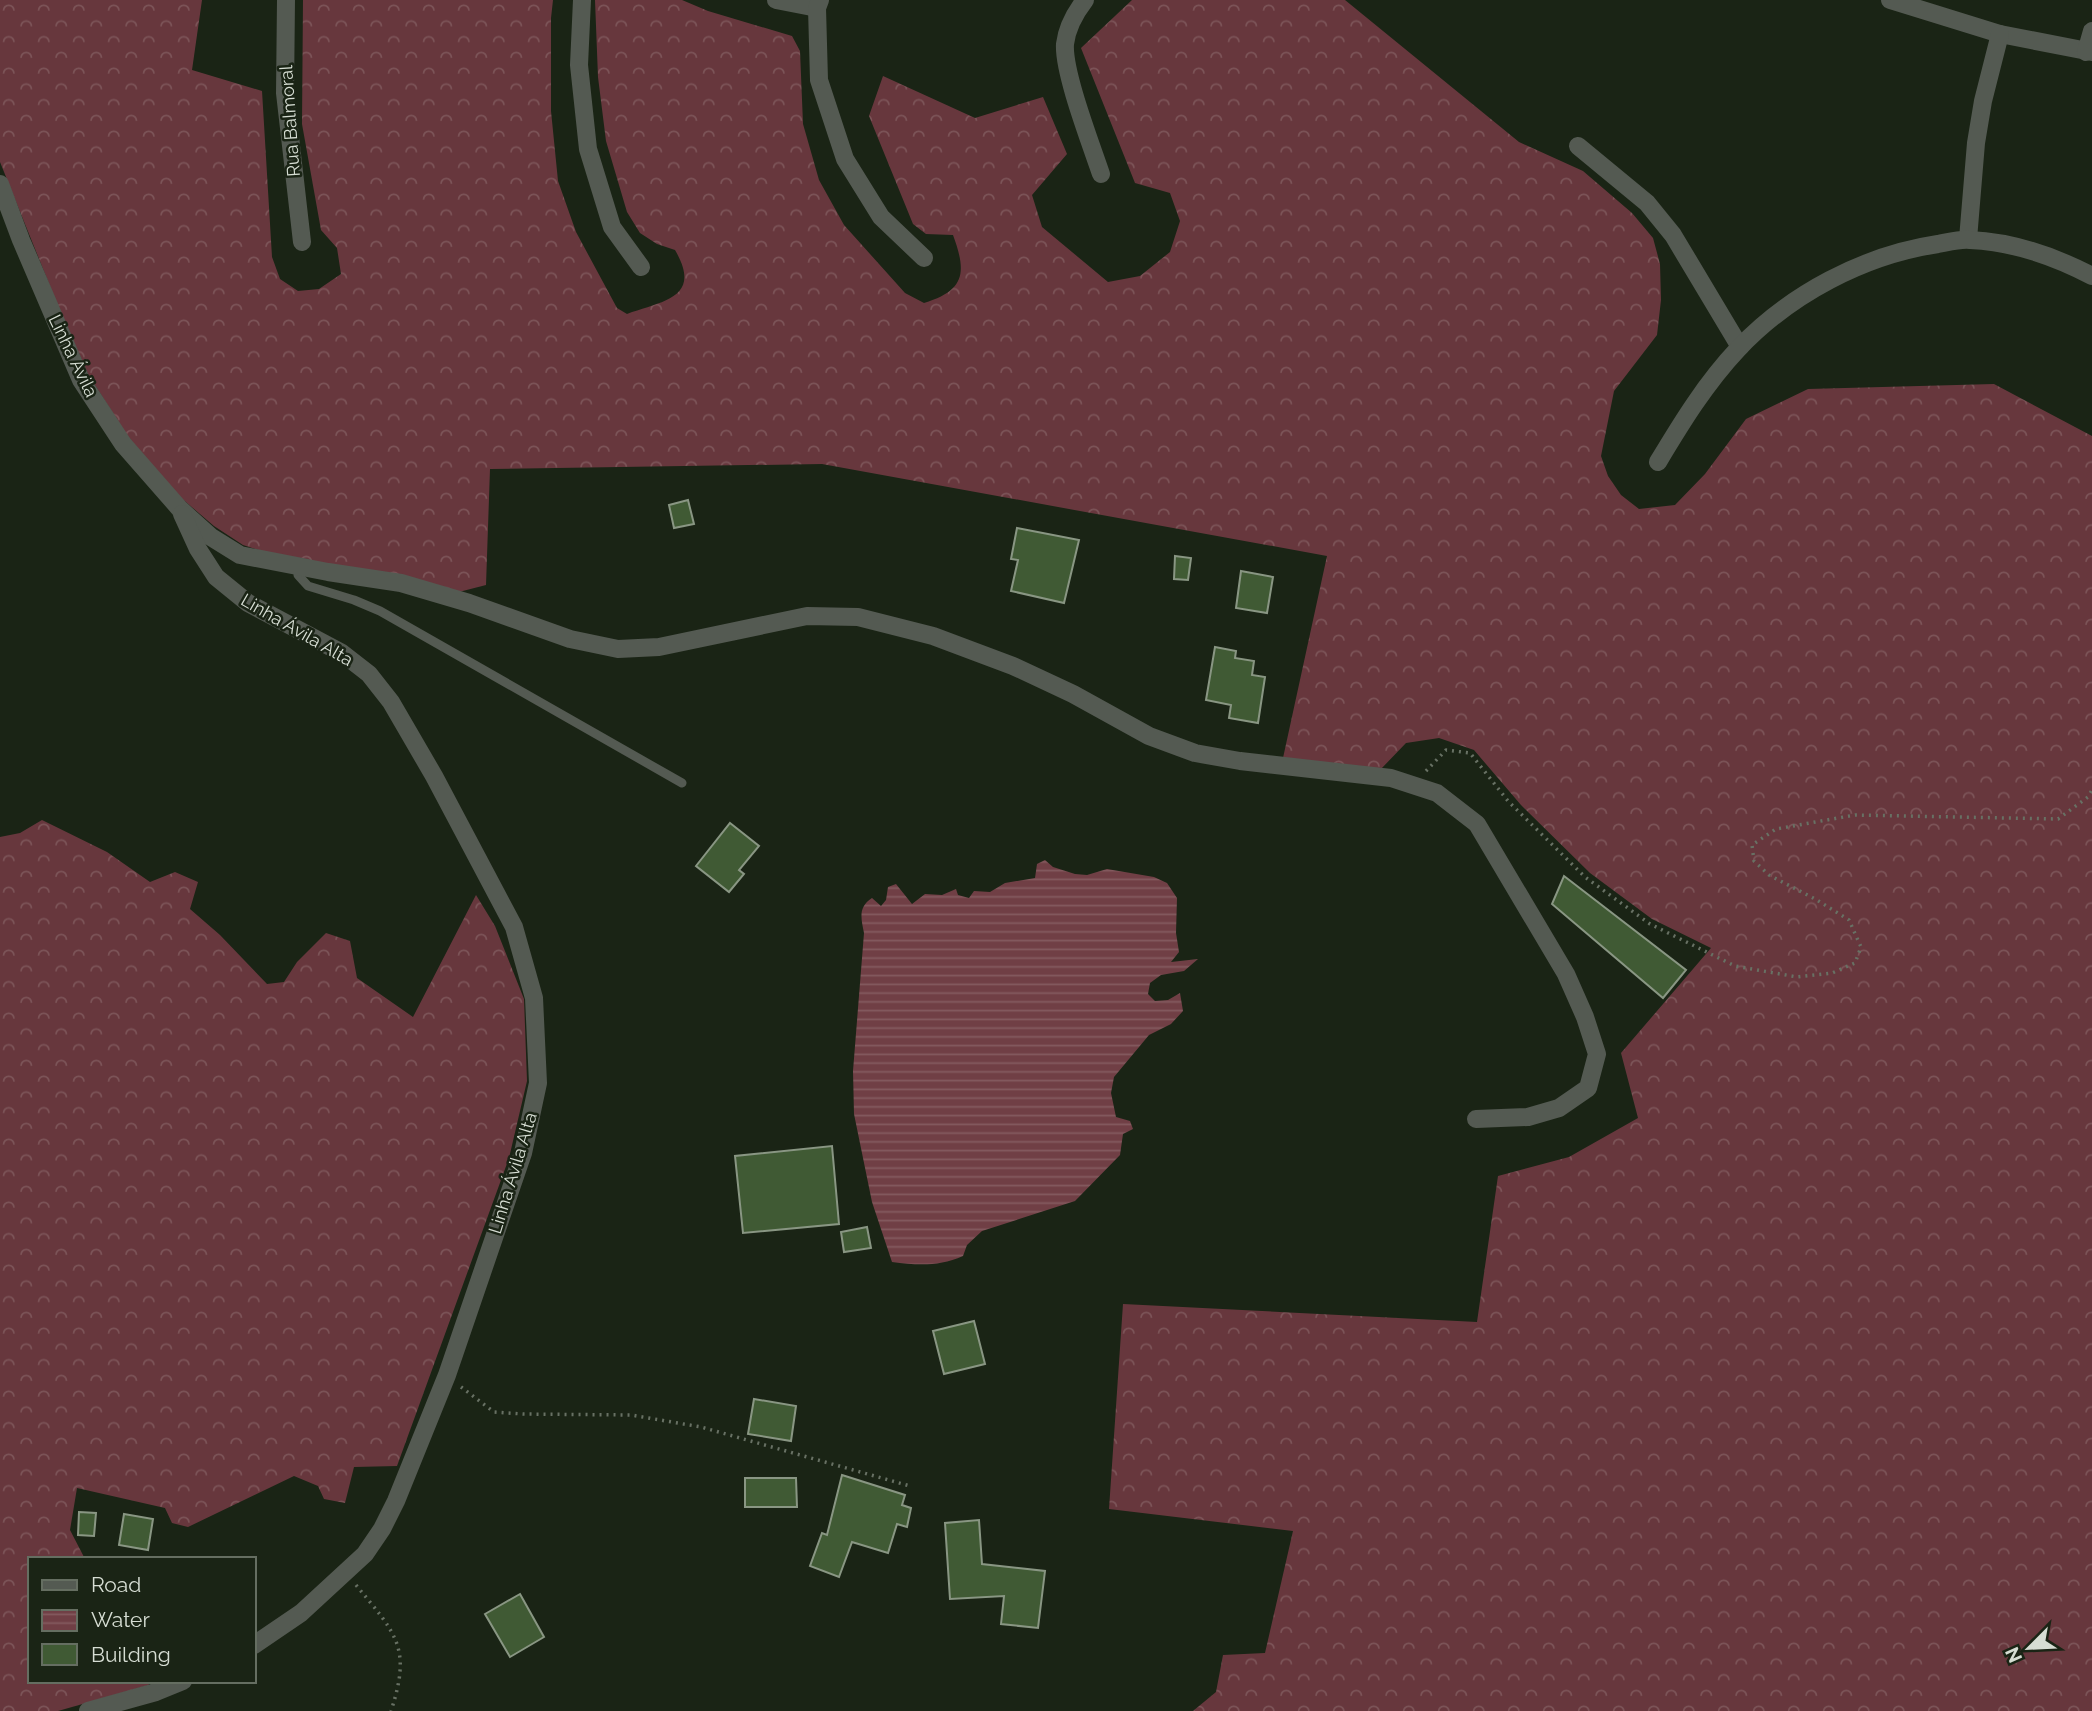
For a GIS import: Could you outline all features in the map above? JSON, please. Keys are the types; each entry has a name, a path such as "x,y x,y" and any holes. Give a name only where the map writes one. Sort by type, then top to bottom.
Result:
{"street":[{"name":"Rua Balmoral","path":"286,0 285,93 302,242"},
{"path":"582,0 579,65 588,149 612,227 641,267"},
{"path":"776,0 819,4 819,80 845,159 881,217 924,258"},
{"path":"1085,0 1070,22 1065,45 1070,76 1101,174"},
{"path":"1890,0 2000,34 2089,52 2092,31"},
{"path":"1968,239 1976,142 2000,34"},
{"path":"1578,146 1647,203 1673,235 1740,347"},
{"name":"Linha Ávila","path":"0,184 81,380 123,444 179,508"},
{"path":"1658,462 1684,419 1714,377 1740,347 1788,306 1832,279 1871,261 1919,247 1968,239 2056,257 2092,276"},
{"path":"179,508 211,537 240,555 401,583 469,603 570,639 618,649 659,647 807,616 858,617 933,636 1013,666 1073,694 1149,736 1195,753 1240,761 1391,778 1437,793 1477,824 1566,974 1585,1017 1597,1054 1588,1088 1559,1108 1528,1117 1476,1119"},
{"name":"Linha Ávila Alta","path":"179,508 198,550 216,577 248,604 342,653 369,674 391,702 434,776 514,927 534,998 538,1083 523,1153 447,1375 382,1529 365,1554 346,1573 301,1613 256,1644"},
{"path":"88,1711 178,1683"}],"lane":[{"path":"299,566 298,575 308,586 380,611 682,783"}],"path":[{"path":"1412,785 1446,750 1470,753 1508,801 1585,877 1650,924 1735,966 1797,977 1832,973 1855,963 1861,947 1849,920 1817,900 1788,887 1754,861 1752,845 1776,829 1855,815 2058,819 2088,797 2092,790"},
{"path":"447,1375 494,1412 523,1415 631,1415 701,1427 910,1486"},
{"path":"346,1573 391,1628 401,1660 400,1684 391,1711"}],"green space":[{"path":"0,0 202,0 192,70 262,91 272,257 280,279 298,291 319,289 341,274 337,248 321,230 302,124 303,0 553,0 551,111 558,181 576,232 617,308 627,314 675,295 682,288 684,278 675,250 657,244 640,233 627,212 606,141 598,77 595,0 682,0 708,11 792,36 800,51 803,124 819,180 844,225 905,293 924,303 938,298 955,286 961,270 960,260 953,235 926,234 913,224 869,116 883,76 975,118 1043,97 1067,154 1032,195 1042,227 1108,282 1140,276 1170,252 1180,221 1170,193 1135,183 1081,48 1132,0 1345,0 1519,142 1583,171 1632,213 1653,238 1660,264 1661,300 1657,335 1614,391 1601,456 1608,476 1621,495 1639,509 1675,505 1705,474 1746,419 1808,389 1994,384 2092,436 2092,1711 1193,1711 1216,1692 1223,1655 1265,1653 1293,1531 1109,1509 1123,1304 1477,1322 1498,1176 1569,1157 1638,1118 1621,1053 1711,948 1652,919 1590,873 1521,805 1474,750 1439,738 1406,743 1380,770 1283,758 1327,556 822,464 490,469 486,585 451,594 271,554 243,545 214,526 180,497 128,437 88,374 0,162"},
{"path":"42,820 107,852 150,882 175,872 198,882 190,909 220,935 267,984 284,982 297,962 326,933 350,941 357,978 413,1017 476,895 495,926 524,999 527,1081 509,1158 397,1466 354,1467 345,1503 324,1499 318,1486 294,1476 188,1527 172,1523 165,1508 77,1488 70,1530 84,1557 28,1557 28,1683 149,1685 58,1711 0,1711 0,837 20,833"}],"water":[{"path":"1045,860 1053,867 1075,874 1087,875 1107,869 1154,877 1167,883 1177,898 1176,933 1179,952 1171,962 1198,959 1184,971 1161,975 1150,983 1148,994 1155,1001 1168,1000 1180,993 1183,1011 1171,1024 1149,1035 1114,1077 1111,1093 1116,1117 1130,1121 1133,1129 1123,1134 1120,1155 1075,1201 982,1231 967,1245 963,1256 954,1260 928,1264 892,1262 872,1202 854,1114 853,1071 864,905 872,898 881,906 886,900 888,887 896,884 912,904 925,894 942,895 956,889 958,895 969,898 974,891 990,892 1005,883 1035,878 1037,864"}],"building":[{"path":"688,500 694,524 674,528 669,505"},
{"path":"1017,528 1079,540 1064,603 1011,591 1018,560 1011,559"},
{"path":"1175,556 1191,558 1188,580 1174,579"},
{"path":"1241,571 1273,577 1267,613 1236,608"},
{"path":"1215,647 1236,651 1235,658 1254,661 1252,675 1265,677 1258,723 1229,718 1231,705 1206,700"},
{"path":"730,823 759,846 739,870 744,874 729,892 696,866"},
{"path":"1564,876 1686,970 1663,998 1552,904"},
{"path":"832,1146 839,1224 743,1233 735,1156"},
{"path":"867,1227 871,1248 844,1252 841,1232"},
{"path":"974,1321 985,1364 944,1374 933,1331"},
{"path":"754,1399 796,1406 791,1441 748,1434"},
{"path":"842,1475 905,1495 902,1505 911,1508 907,1527 897,1524 888,1553 852,1542 839,1577 810,1566 822,1533 827,1535"},
{"path":"745,1478 796,1478 797,1507 745,1507"},
{"path":"79,1512 96,1513 94,1536 78,1535"},
{"path":"124,1514 153,1519 148,1550 119,1545"},
{"path":"979,1520 982,1564 1045,1571 1038,1628 1001,1624 1004,1596 950,1599 945,1523"},
{"path":"520,1594 544,1637 510,1657 485,1614"}]}
